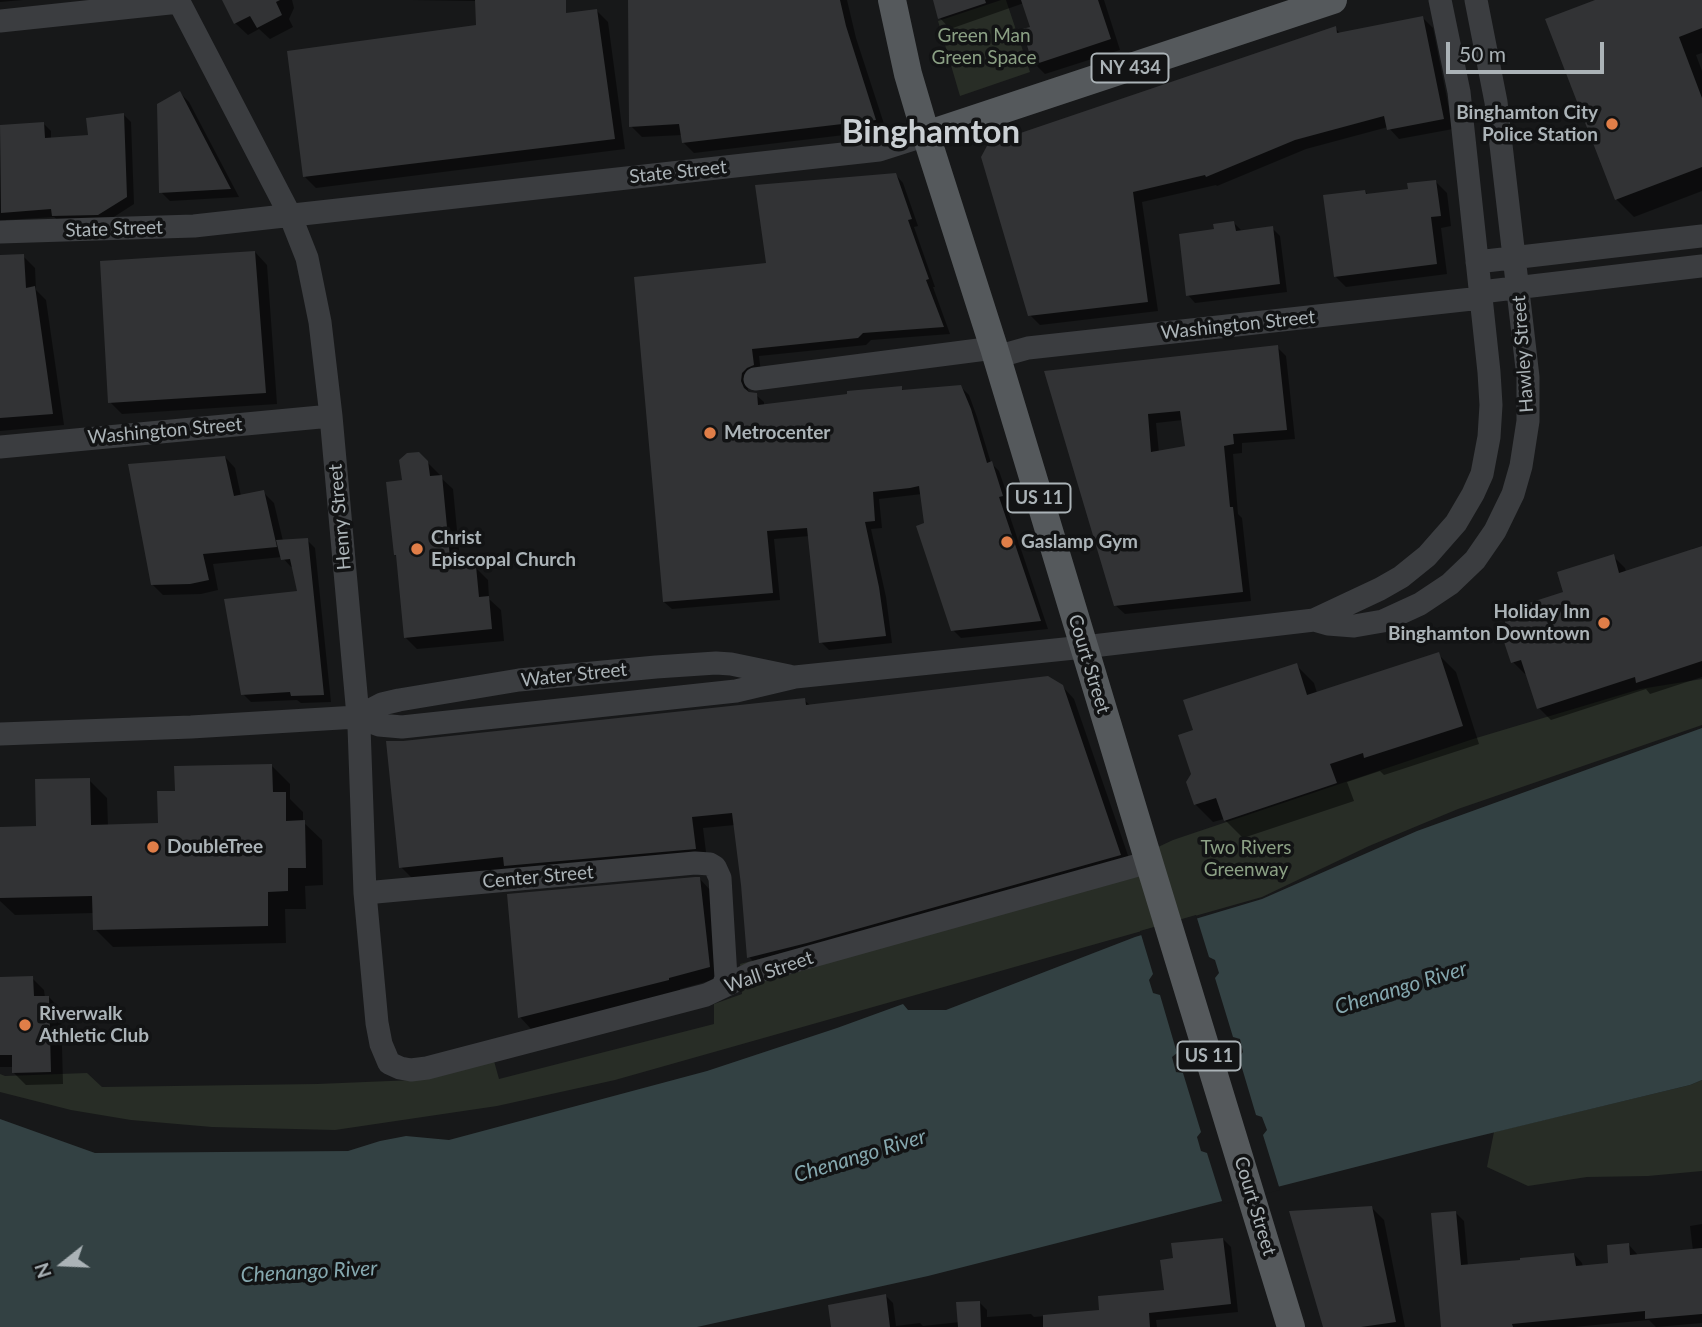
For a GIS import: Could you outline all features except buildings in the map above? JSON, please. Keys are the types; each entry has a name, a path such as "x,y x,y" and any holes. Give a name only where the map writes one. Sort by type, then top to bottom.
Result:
{"main road":[{"name":"Court Street","path":"892,0 908,74 926,135 995,353 1291,1327"},
{"name":"State Street","path":"926,135 1333,0"}],"street":[{"name":"Hawley Street","path":"1314,621 1391,583 1418,564 1450,532 1473,494 1482,474 1486,455 1491,416 1489,372 1458,92 1440,0"},
{"name":"Hawley Street","path":"1084,647 1314,621 1341,626 1368,624 1390,618 1420,604 1450,584 1467,569 1495,531 1518,480 1527,437 1529,391 1494,92 1476,0"},
{"path":"0,21 178,1"},
{"name":"Henry Street","path":"178,1 290,215 307,258 320,322 331,416 357,717 365,893 378,1032 389,1063"},
{"name":"State Street","path":"0,232 194,226 879,150 926,135"},
{"path":"1477,262 1702,236"},
{"name":"Washington Street","path":"755,379 995,353 1702,266"},
{"name":"Washington Street","path":"0,446 331,416"},
{"name":"Water Street","path":"0,734 357,717 379,725 402,727 736,691 795,677 1084,647"},
{"name":"Water Street","path":"357,717 382,704 412,697 519,681 656,667 731,664 795,677"},
{"name":"Center Street","path":"365,893 695,863 710,864 715,867 720,878 726,978 723,986"},
{"name":"Wall Street","path":"389,1063 411,1070 427,1068 706,995 752,973 1153,874"}],"green space":[{"name":"Green Man Green Space","path":"1006,0 1030,72 960,96 938,21"},
{"name":"Two Rivers Greenway","path":"1702,679 1702,725 1458,809 1369,846 1262,897 615,1080 497,1106 335,1130 212,1127 131,1120 71,1110 0,1092 0,1074 87,1073 102,1087 317,1084 414,1080 494,1061 499,1079 714,1024 714,1004 742,994 740,964 1124,863 1173,840 1473,739 1640,689"},
{"path":"1702,1080 1702,1171 1648,1176 1587,1177 1528,1186 1487,1167 1494,1132"}],"water":[{"name":"Chenango River","path":"1702,728 1702,1080 1690,1085 928,1276 697,1327 0,1327 0,1119 95,1153 348,1151 406,1136 449,1140 707,1071 903,1004 908,1010 946,1010 1135,937 1262,899 1417,831"}],"pier":[{"path":"1196,915 1209,957 1215,960 1219,973 1215,978 1233,1037 1240,1039 1243,1052 1239,1058 1256,1115 1262,1117 1267,1130 1263,1135 1280,1190 1223,1204 1207,1153 1201,1151 1197,1137 1201,1132 1183,1073 1176,1072 1172,1057 1177,1053 1160,995 1153,993 1149,980 1153,974 1140,931"}],"place":[{"name":"Binghamton City Police Station","path":"1612,124"},
{"name":"Metrocenter","path":"710,433"},
{"name":"Gaslamp Gym","path":"1007,542"},
{"name":"Christ Episcopal Church","path":"417,549"},
{"name":"Holiday Inn Binghamton Downtown","path":"1604,623"},
{"name":"DoubleTree","path":"153,847"},
{"name":"Riverwalk Athletic Club","path":"25,1025"}],"district":[{"name":"Binghamton","path":"931,132"}]}
